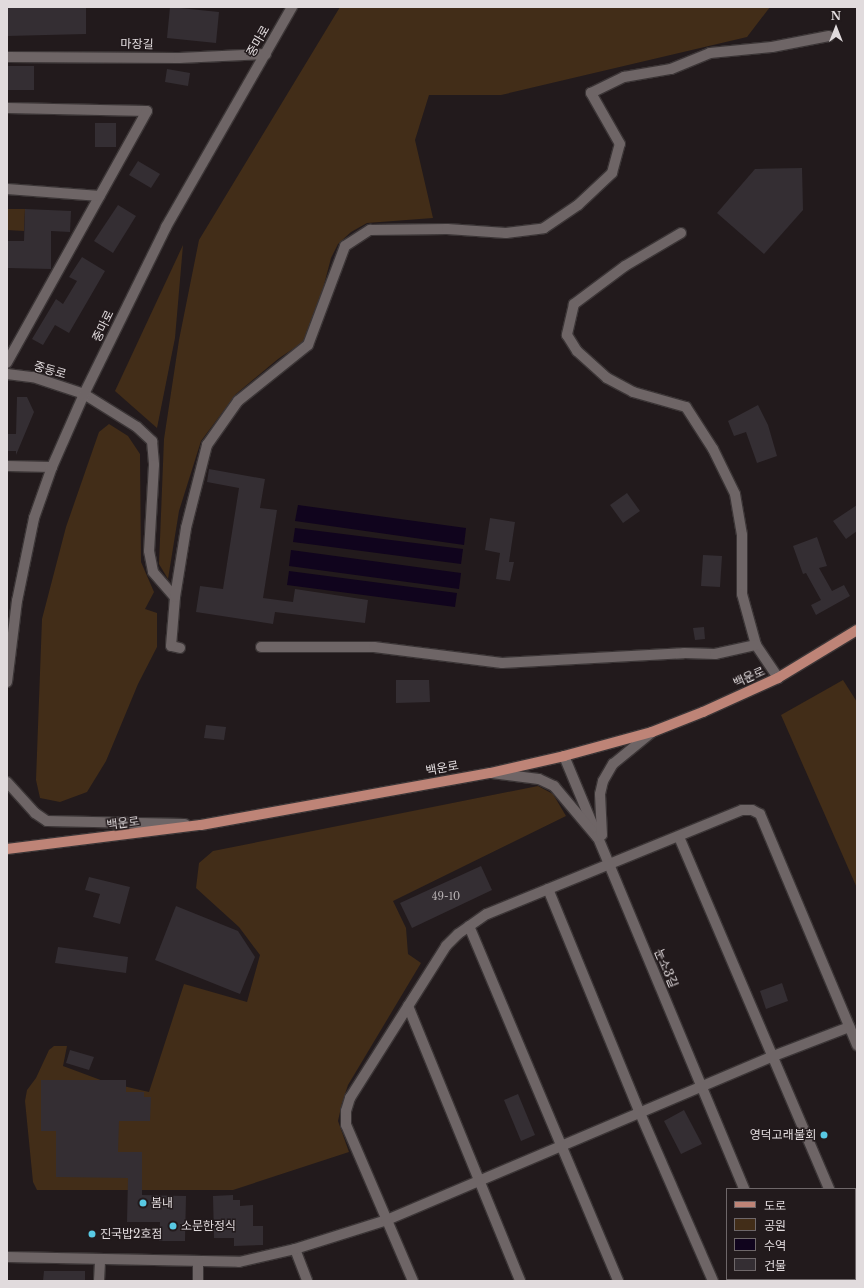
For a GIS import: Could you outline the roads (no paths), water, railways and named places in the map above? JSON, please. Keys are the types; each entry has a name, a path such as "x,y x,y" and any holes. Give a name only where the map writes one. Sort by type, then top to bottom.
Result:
{"main road":[{"name":"백운로","path":"7,849 201,825 490,773 564,756 652,732 778,678 857,630"}],"street":[{"name":"중마로","path":"7,682 20,586 34,518 52,467 84,394 166,227 292,7"},
{"path":"180,648 171,646 175,597 186,528 207,445 238,401 308,345 345,246 370,230 447,229 506,233 544,228 578,205 612,172 620,144 591,93 624,77 671,69 710,53 772,47 829,36"},
{"name":"마장길","path":"7,57 179,58 266,54"},
{"path":"7,108 147,111 7,363"},
{"path":"7,189 100,196"},
{"path":"681,233 625,266 574,304 567,335 577,351 607,378 633,392 686,408 713,449 735,494 742,536 742,594 756,646 778,678"},
{"name":"중동로","path":"7,374 33,378 84,394 137,427 152,441 154,465 149,551 154,572 175,597"},
{"path":"7,466 52,467"},
{"path":"261,647 374,647 502,663 684,653 715,654 756,646"},
{"path":"490,773 539,779 554,786 597,836 602,835 600,794 603,781 613,764 652,732"},
{"name":"눈소3길","path":"564,756 744,1188"},
{"path":"7,782 35,813 47,821 201,825"},
{"path":"413,1281 346,1125 346,1112 350,1098 446,946 469,926 487,914 679,837 742,810 752,810 760,814 857,1045"},
{"path":"679,837 771,1057 829,1188"},
{"path":"548,889 640,1113 713,1281"},
{"path":"469,926 560,1147 618,1281"},
{"path":"408,1006 478,1182 520,1281"},
{"path":"7,1257 238,1262 294,1249 387,1220 771,1057 849,1027"},
{"path":"294,1249 308,1281"},
{"path":"99,1281 100,1260"},
{"path":"198,1261 198,1281"}],"water":[{"path":"298,505 466,528 464,545 295,521"},
{"path":"295,528 463,549 461,564 293,542"},
{"path":"291,550 461,573 459,589 289,566"},
{"path":"289,571 457,593 455,607 287,585"}],"place":[{"name":"영덕고래불회","path":"824,1135"},
{"name":"봄내","path":"143,1203"},
{"name":"소문한정식","path":"173,1226"},
{"name":"진국밥2호점","path":"92,1234"}]}
